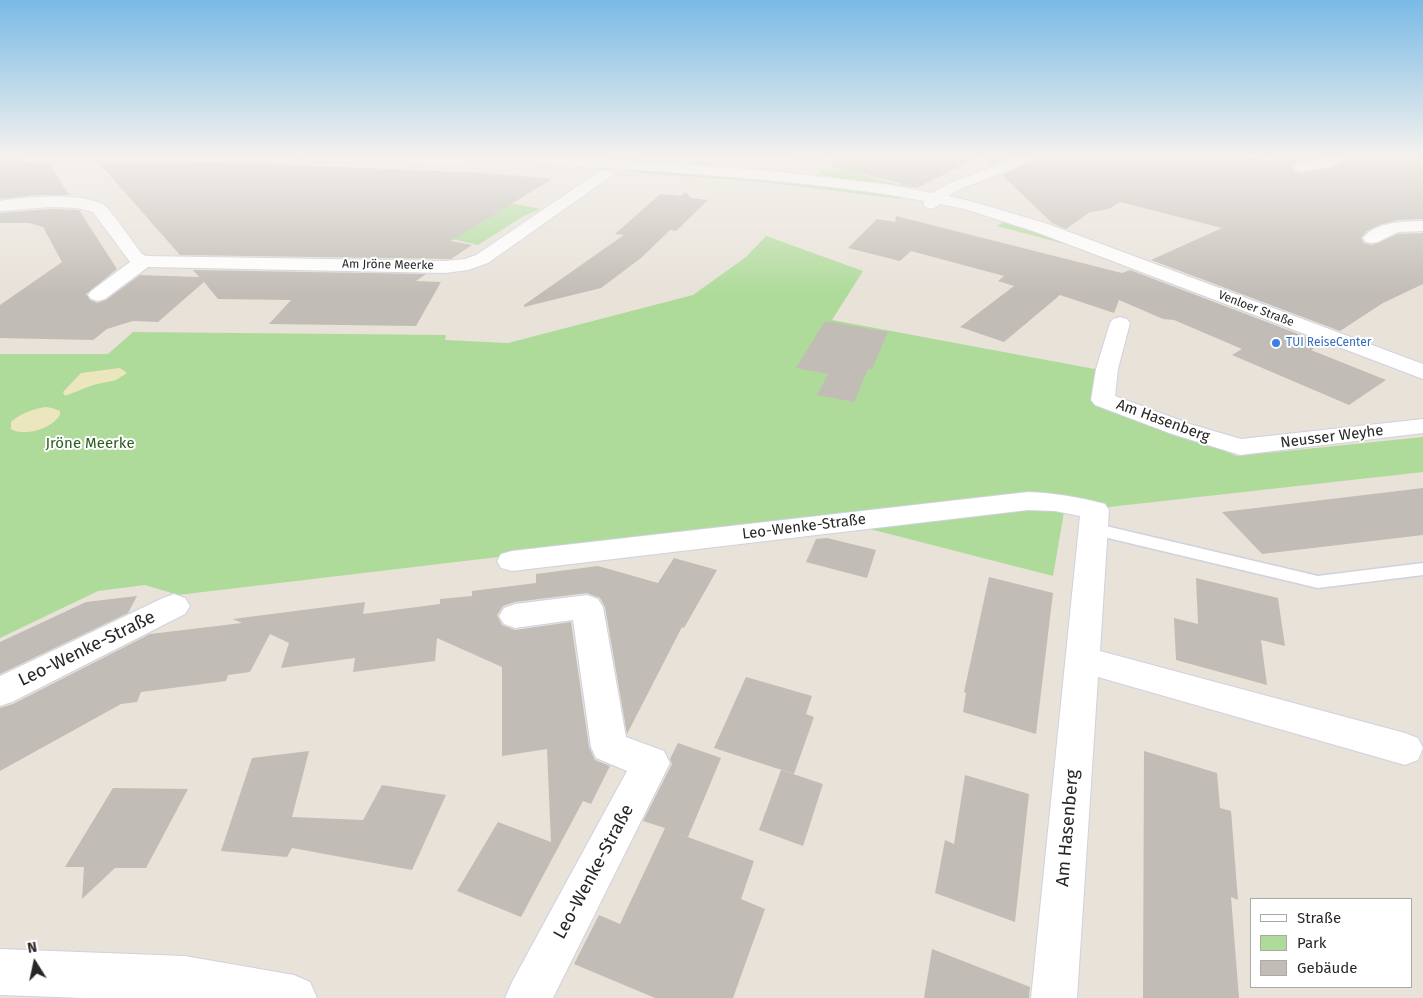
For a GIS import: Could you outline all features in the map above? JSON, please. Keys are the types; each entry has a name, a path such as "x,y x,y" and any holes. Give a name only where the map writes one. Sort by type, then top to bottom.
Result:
{"street":[{"name":"Am Jröne Meerke","path":"144,261 296,265 445,266 468,264 482,259 565,202"},
{"path":"886,202 936,206"},
{"path":"917,202 953,211 970,202"},
{"path":"936,206 939,202"},
{"name":"Venloer Straße","path":"987,202 1042,228 1423,372"},
{"path":"0,206 24,203 75,203 100,209 136,258 144,261"},
{"name":"Venloer Straße","path":"936,206 1146,267"},
{"path":"1372,238 1395,227 1423,226"},
{"path":"98,295 144,261"},
{"name":"Am Hasenberg","path":"1120,323 1107,369 1104,400 1180,429 1240,447"},
{"name":"Neusser Weyhe","path":"1240,447 1423,426"},
{"name":"Leo-Wenke-Straße","path":"512,561 1028,501 1056,502 1094,520"},
{"name":"Am Hasenberg","path":"1054,998 1094,520"},
{"name":"Leo-Wenke-Straße","path":"0,692 174,606"},
{"name":"Leo-Wenke-Straße","path":"515,616 587,607 609,747 652,762 528,998"},
{"path":"1082,659 1405,749"},
{"path":"0,972 185,979 294,998"}],"lane":[{"path":"1094,520 1318,582 1423,569"}],"green space":[{"path":"498,202 541,209 524,216 478,245 443,237"},
{"path":"1003,222 1078,246 997,226"},
{"name":"Jröne Meerke","path":"766,236 863,271 832,320 1100,370 1096,399 1237,456 1423,437 1423,472 1064,512 1053,576 827,518 178,595 145,585 98,591 0,638 0,354 108,354 133,332 446,335 445,340 508,343 693,295 746,257"}],"sand":[{"path":"120,368 127,373 116,380 93,385 65,396 63,392 81,373"},
{"path":"46,407 60,411 60,415 51,424 30,432 11,429 11,422 19,416 32,410"}],"building":[{"path":"133,202 515,202 451,241 472,245 451,259 180,255"},
{"path":"651,202 706,202 676,231 670,230 641,258 601,288 524,307 524,305 624,235 615,234"},
{"path":"1030,202 1423,202 1423,219 1399,220 1382,224 1367,231 1361,238 1364,243 1372,245 1398,234 1423,233 1423,284 1383,303 1340,331 1151,260 1222,228 1120,202 1109,209 1090,212 1066,229 1052,223"},
{"path":"50,209 79,210 117,269 86,294 90,300 97,303 106,300 140,275 199,277 193,270 426,274 416,281 441,282 416,326 269,324 291,300 218,299 204,282 158,322 133,321 107,329 93,340 0,338 0,305 62,262 43,227 29,223 0,223 0,213"},
{"path":"896,216 1122,273 1130,270 1322,343 1311,350 1386,380 1349,405 1232,355 1242,349 1174,320 1163,319 1119,300 1114,313 1060,295 1004,342 960,327 1014,286 998,281 1004,276 911,251 900,261 848,248 877,219 895,222"},
{"path":"825,321 888,332 872,369 868,369 854,402 817,395 828,374 796,368"},
{"path":"1423,488 1423,535 1262,554 1222,512"},
{"path":"827,538 876,550 867,578 806,562 816,539"},
{"path":"674,558 717,570 684,628 682,627 627,734 605,607 600,598 587,593 515,602 503,606 497,615 502,625 515,630 571,622 589,747 595,760 610,766 591,804 583,801 521,917 457,891 498,822 551,842 547,749 502,756 502,667 437,638 435,661 353,672 355,658 281,668 289,643 270,634 250,672 228,675 226,681 141,692 137,702 121,704 0,771 0,708 13,704 150,634 242,623 233,619 365,602 363,614 440,604 440,599 472,596 472,591 536,583 536,574 598,566 658,583"},
{"path":"989,577 1053,593 1036,734 963,712 966,693 964,692"},
{"path":"1196,578 1278,598 1285,646 1261,640 1267,685 1176,660 1174,618 1198,624"},
{"path":"137,596 128,613 0,674 0,642 86,602"},
{"path":"746,677 812,696 806,714 814,717 794,774 714,748"},
{"path":"678,743 721,758 688,837 668,830 754,861 741,899 765,909 733,998 655,998 574,964 599,915 620,924 665,828 643,821 672,764 670,759"},
{"path":"309,751 292,817 363,820 382,785 446,795 412,870 292,848 287,857 221,851 252,758"},
{"path":"1144,751 1217,773 1220,808 1231,811 1238,900 1231,897 1239,998 1143,998"},
{"path":"781,770 823,784 803,846 759,830"},
{"path":"965,775 1029,794 1015,922 935,893 945,840 954,844"},
{"path":"113,788 188,789 146,868 115,868 82,899 84,867 65,867"},
{"path":"932,949 1030,987 1029,998 924,998"}],"place":[{"name":"TUI ReiseCenter","path":"1276,343"}]}
